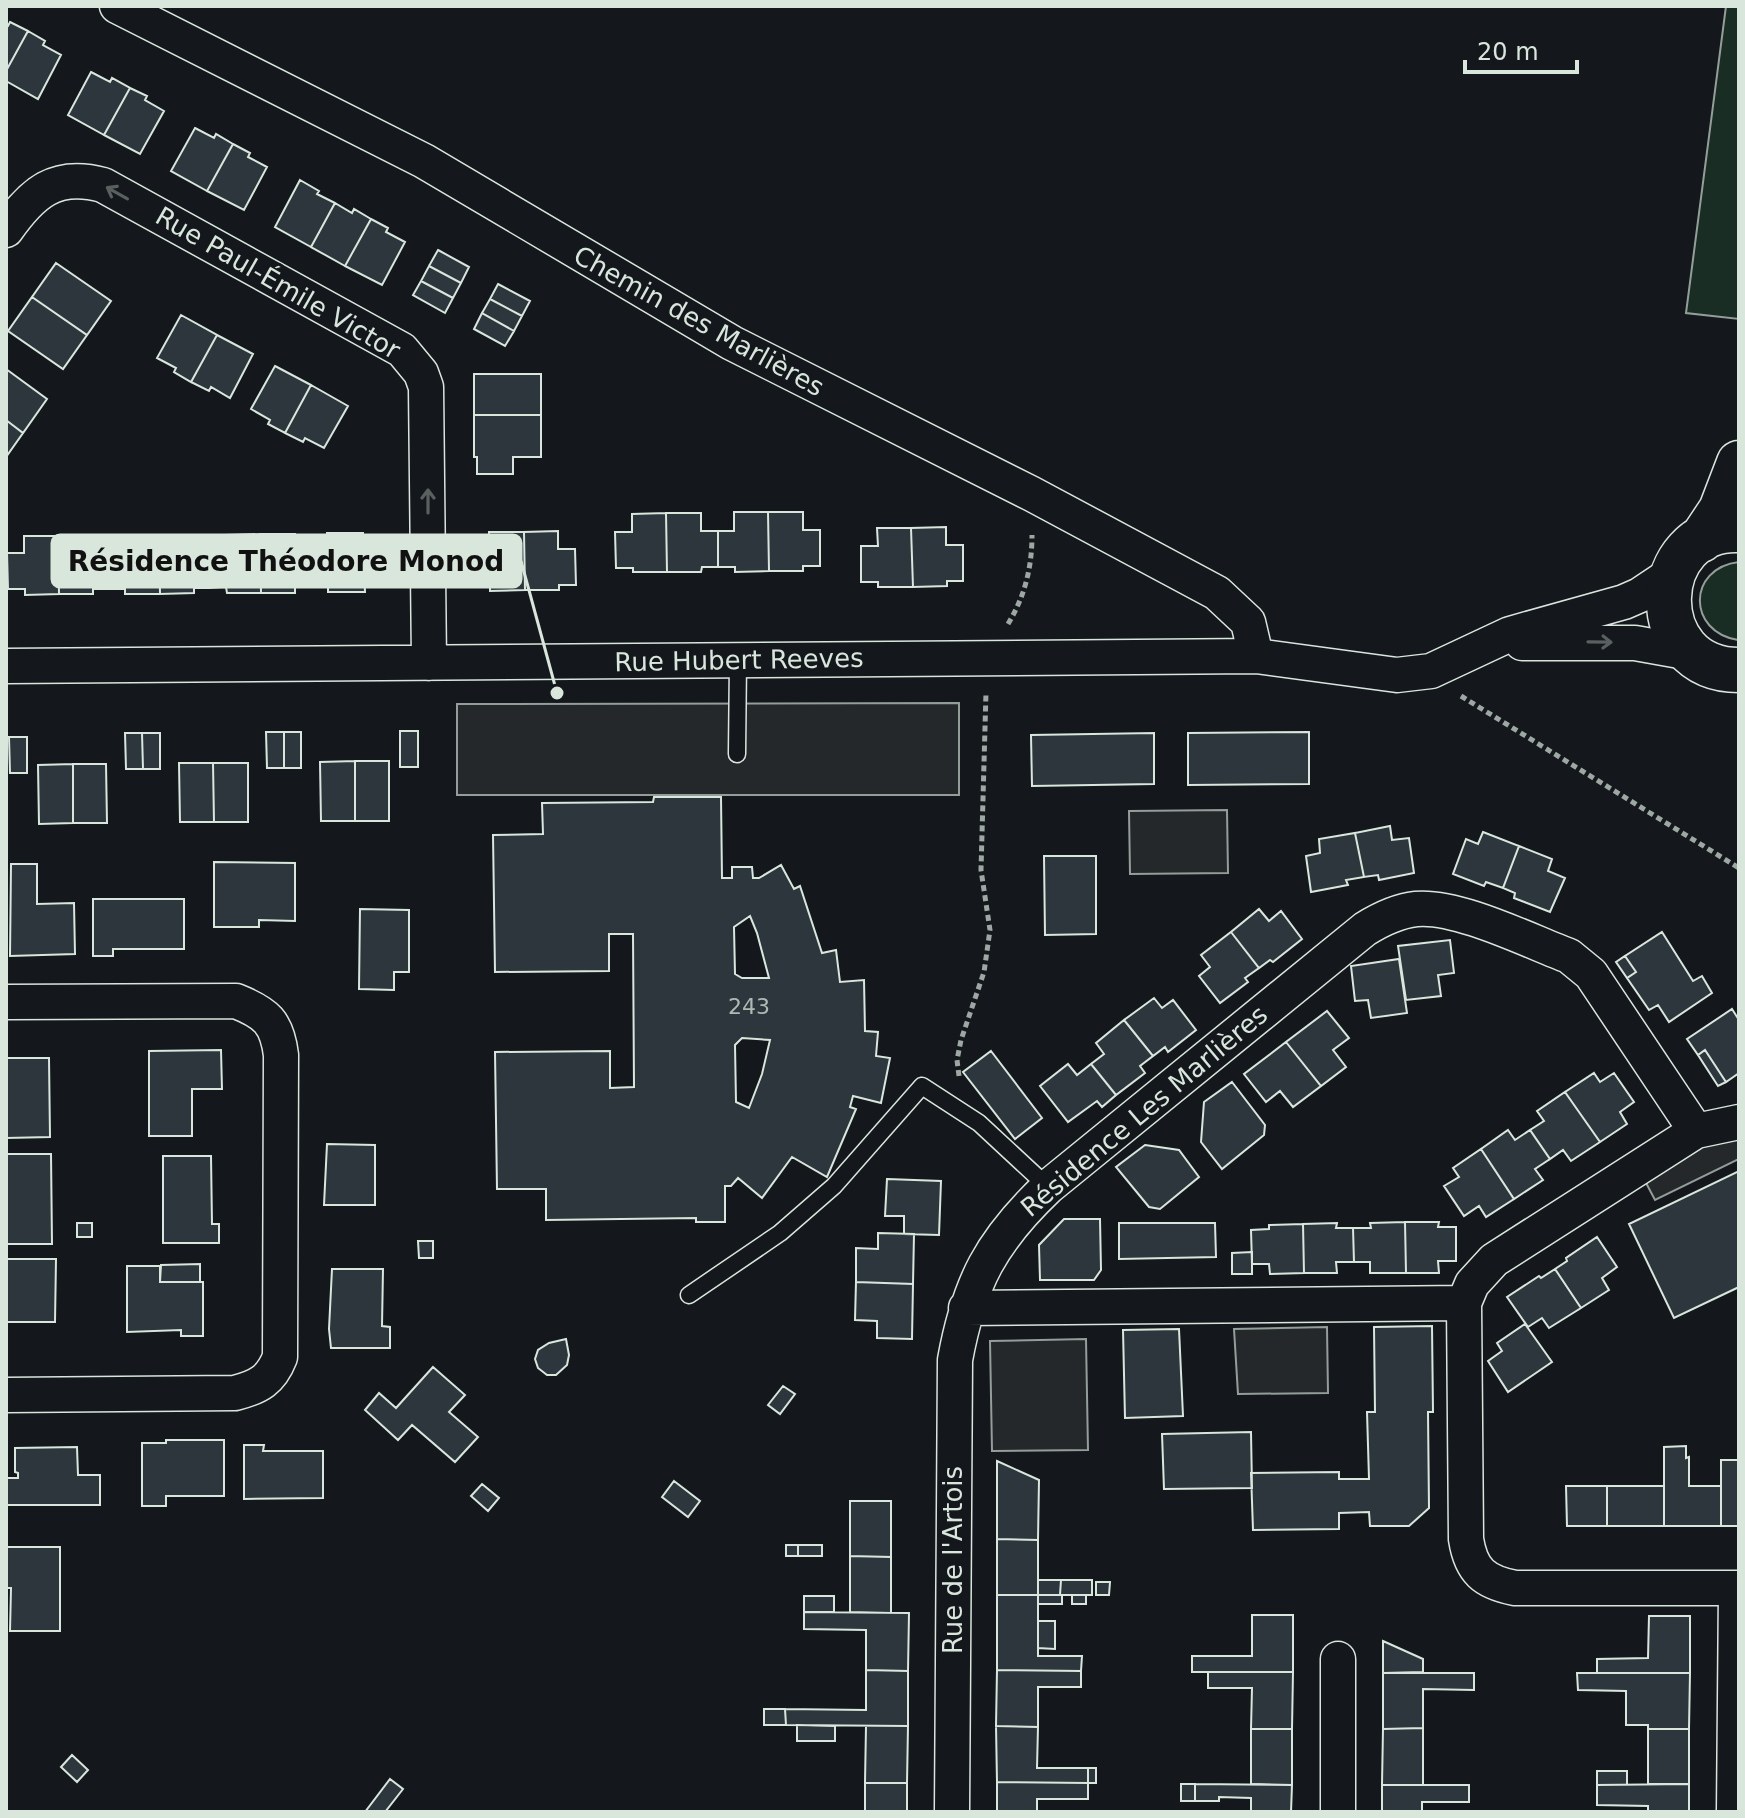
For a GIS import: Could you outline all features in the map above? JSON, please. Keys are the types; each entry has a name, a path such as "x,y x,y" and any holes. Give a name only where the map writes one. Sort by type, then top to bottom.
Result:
{"main road":[{"path":"1722,671 1677,636 1669,616 1668,594 1673,573 1684,554 1720,535 1721,510 1739,463"}],"street":[{"name":"Chemin des Marlières","path":"117,6 424,161 732,343 1032,494 1217,593 1248,622 1256,656"},
{"name":"Rue Paul-Émile Victor","path":"6,230 26,203 43,189 73,181 103,185 402,350 421,373 427,395 429,663"},
{"name":"Rue Hubert Reeves","path":"6,666 1256,656 1397,675 1431,671 1532,626 1624,602 1673,573"},
{"name":"Rue Hubert Reeves","path":"1468,656 1507,645 1546,642 1652,644 1722,671"},
{"name":"Résidence Les Marlières","path":"966,1308 975,1283 1003,1235 1017,1216 1048,1187 1365,929 1382,918 1416,909 1452,912 1569,956 1581,964 1591,974 1696,1131"},
{"path":"6,1002 236,1001 268,1017 278,1035 281,1055 280,1357 274,1374 256,1387 235,1393 6,1395"},
{"path":"1734,1812 1737,1588 1515,1588 1498,1585 1476,1569 1469,1557 1466,1539 1464,1303 1472,1284 1494,1260 1696,1131 1739,1122"},
{"path":"966,1308 1464,1303"},
{"name":"Rue de l'Artois","path":"952,1812 953,1388 955,1360 966,1308"},
{"path":"1338,1659 1338,1812"}],"lane":[{"path":"737,754 738,660"},
{"path":"689,1295 780,1233 834,1186 922,1086 979,1123 1048,1187"}],"path":[{"path":"979,1123 958,1073 957,1060 984,972 990,930 981,870 987,658 1017,608 1032,566 1032,494"}],"green space":[{"path":"1726,6 1739,6 1739,319 1686,313"},
{"path":"1739,562 1738,640 1721,635 1709,625 1702,613 1700,600 1702,587 1710,576 1722,567"}],"shaded area":[{"path":"959,703 959,795 457,795 457,704"},
{"path":"1227,810 1228,873 1130,874 1129,811"},
{"path":"1739,1135 1739,1159 1655,1200 1644,1179 1688,1149"},
{"path":"1327,1327 1328,1393 1238,1394 1234,1329"},
{"path":"1086,1339 1088,1450 992,1451 990,1341"}],"building":[{"path":"10,22 28,31 6,71 6,25"},
{"path":"28,31 45,41 43,45 61,55 38,99 6,81 6,71"},
{"path":"91,72 110,82 112,78 130,88 104,135 68,115"},
{"path":"130,88 147,96 145,100 164,111 140,154 104,135"},
{"path":"195,128 214,138 216,134 233,144 207,191 171,171"},
{"path":"233,144 267,167 244,210 207,191"},
{"path":"300,180 335,203 311,247 275,227"},
{"path":"335,203 371,219 345,266 311,247"},
{"path":"371,219 405,242 382,285 345,266"},
{"path":"438,250 469,267 461,283 429,266"},
{"path":"56,263 111,301 87,335 32,297"},
{"path":"429,266 461,283 453,298 421,281"},
{"path":"421,281 453,298 445,313 413,295"},
{"path":"498,284 530,301 522,316 490,299"},
{"path":"32,297 87,335 63,369 8,331"},
{"path":"490,299 522,316 514,331 482,313"},
{"path":"482,313 514,331 505,346 474,329"},
{"path":"181,315 217,335 191,382 174,372 176,368 157,358"},
{"path":"217,335 253,354 230,398 211,387 209,391 191,382"},
{"path":"275,366 311,385 285,433 268,424 270,420 251,409"},
{"path":"6,369 47,399 23,433 6,420"},
{"path":"474,374 541,374 541,415 474,415"},
{"path":"311,385 348,406 324,448 305,438 303,442 285,433"},
{"path":"474,415 541,415 541,457 513,457 513,474 477,474"},
{"path":"6,420 23,433 6,457"},
{"path":"734,512 768,512 769,571 735,572 735,567 718,567 718,531 734,531"},
{"path":"768,512 803,512 803,530 820,530 820,566 803,566 803,571 769,571"},
{"path":"666,513 667,572 633,572 633,568 616,568 615,532 632,532 632,514"},
{"path":"666,513 701,513 701,531 718,531 718,567 702,567 701,572 667,572"},
{"path":"946,527 946,545 963,545 963,581 947,581 947,586 913,587 911,528"},
{"path":"877,528 911,528 913,587 878,587 878,582 861,582 861,546 878,546"},
{"path":"558,531 558,549 575,549 576,585 559,585 559,590 525,590 524,532"},
{"path":"489,532 524,532 525,590 490,591 490,586 474,586 473,550 490,550"},
{"path":"327,533 363,533 365,592 328,592 328,587 312,587 311,551 327,551"},
{"path":"260,534 295,534 295,551 311,551 312,587 295,587 295,593 261,593"},
{"path":"260,534 261,593 227,593 226,587 210,588 210,552 226,552 226,535"},
{"path":"125,535 159,535 160,594 125,594 125,589 109,589 108,553 125,553"},
{"path":"159,535 193,535 194,552 210,552 210,588 194,588 194,593 160,594"},
{"path":"24,536 58,536 59,594 25,595 25,589 8,589 7,553 24,553"},
{"path":"58,536 92,536 92,553 108,553 109,589 93,589 93,594 59,594"},
{"path":"400,731 418,731 418,767 400,767"},
{"path":"266,732 284,732 284,768 267,768"},
{"path":"284,732 301,732 301,768 284,768"},
{"path":"1309,732 1309,784 1188,785 1188,733"},
{"path":"125,733 142,733 143,769 126,769"},
{"path":"142,733 160,733 160,769 143,769"},
{"path":"1154,733 1154,784 1032,786 1031,735"},
{"path":"9,737 27,737 27,773 10,773"},
{"path":"355,761 389,761 389,821 355,821"},
{"path":"355,761 355,821 321,821 320,762"},
{"path":"179,763 213,763 214,822 180,822"},
{"path":"213,763 248,763 248,822 214,822"},
{"path":"73,764 106,764 107,823 73,823"},
{"path":"73,764 73,823 39,824 38,765"},
{"path":"654,797 721,797 722,878 732,878 732,867 752,867 753,878 759,878 781,865 794,889 800,886 822,953 836,950 840,982 864,980 865,1031 878,1032 876,1056 890,1058 881,1103 853,1096 850,1107 856,1109 827,1177 792,1157 762,1198 738,1178 731,1186 725,1186 725,1222 696,1222 696,1218 546,1220 546,1189 497,1189 495,1052 610,1051 610,1088 634,1087 633,934 609,934 609,971 495,972 493,835 543,834 542,803 653,802","holes":["750,916 757,933 769,978 742,978 735,974 734,927","742,1038 770,1040 749,1108 736,1102 735,1045"]},
{"path":"1390,826 1392,840 1409,838 1414,873 1379,880 1378,875 1364,877 1355,833"},
{"path":"1483,832 1519,846 1503,888 1486,882 1484,886 1453,874 1466,839 1478,844"},
{"path":"1355,833 1364,877 1346,880 1348,885 1311,892 1306,856 1320,853 1319,839"},
{"path":"1519,846 1552,859 1548,871 1565,878 1550,912 1514,898 1515,893 1503,888"},
{"path":"1044,856 1096,856 1096,934 1045,935"},
{"path":"214,862 295,863 295,921 259,920 259,927 214,927"},
{"path":"11,864 37,864 37,904 74,903 75,954 10,956"},
{"path":"93,899 184,899 184,949 113,949 113,956 93,956"},
{"path":"360,909 409,910 409,972 394,972 394,990 359,989"},
{"path":"1259,909 1269,921 1281,911 1302,939 1273,962 1270,960 1259,968 1231,932"},
{"path":"1231,932 1259,968 1245,978 1248,982 1220,1003 1199,976 1210,967 1201,955"},
{"path":"1662,932 1693,981 1702,976 1712,993 1669,1022 1658,1005 1649,1010 1627,978 1636,972 1625,956"},
{"path":"1450,940 1454,973 1438,975 1441,996 1406,1000 1398,946"},
{"path":"1625,956 1636,972 1627,978 1616,962"},
{"path":"1399,959 1407,1013 1371,1018 1368,1000 1355,1001 1351,966"},
{"path":"1154,998 1162,1008 1173,1000 1196,1030 1168,1052 1165,1047 1153,1056 1124,1020"},
{"path":"1732,1009 1739,1020 1739,1073 1726,1082 1705,1050 1698,1055 1687,1039"},
{"path":"1327,1011 1349,1038 1333,1050 1346,1067 1321,1086 1286,1042"},
{"path":"1124,1020 1153,1056 1140,1066 1145,1073 1116,1095 1091,1064 1104,1054 1096,1043"},
{"path":"1286,1042 1321,1086 1293,1107 1280,1091 1266,1102 1244,1074"},
{"path":"221,1050 222,1089 192,1089 192,1136 149,1136 149,1051"},
{"path":"1705,1050 1726,1082 1718,1086 1698,1055"},
{"path":"991,1051 1042,1118 1015,1139 963,1072"},
{"path":"6,1058 49,1058 50,1137 6,1138"},
{"path":"1068,1064 1077,1075 1091,1064 1116,1095 1102,1107 1097,1101 1068,1122 1040,1086"},
{"path":"1594,1073 1600,1082 1614,1073 1634,1102 1620,1112 1627,1124 1600,1142 1565,1092"},
{"path":"1232,1082 1265,1125 1264,1135 1222,1169 1201,1142 1204,1102"},
{"path":"1565,1092 1600,1142 1571,1161 1563,1150 1550,1159 1530,1130 1544,1121 1537,1111"},
{"path":"1508,1130 1515,1140 1530,1130 1550,1159 1535,1169 1543,1180 1514,1199 1481,1149"},
{"path":"327,1144 375,1145 375,1205 324,1205"},
{"path":"1145,1145 1179,1150 1199,1177 1160,1209 1149,1207 1116,1167"},
{"path":"1481,1149 1514,1199 1486,1217 1479,1206 1464,1216 1444,1186 1459,1177 1453,1168"},
{"path":"6,1154 51,1154 52,1244 6,1244"},
{"path":"163,1156 211,1156 212,1224 219,1224 219,1243 163,1243"},
{"path":"1739,1171 1739,1287 1674,1318 1629,1224"},
{"path":"887,1179 941,1181 939,1235 904,1234 904,1216 885,1216"},
{"path":"1064,1219 1100,1219 1101,1270 1094,1280 1040,1280 1039,1245"},
{"path":"1405,1222 1406,1273 1370,1273 1370,1262 1354,1262 1353,1228 1371,1228 1370,1223"},
{"path":"1405,1222 1439,1222 1438,1227 1456,1227 1456,1261 1438,1261 1439,1273 1406,1273"},
{"path":"77,1223 92,1223 92,1237 77,1237"},
{"path":"1119,1223 1215,1223 1216,1257 1119,1259"},
{"path":"1337,1223 1336,1228 1353,1228 1354,1262 1336,1262 1337,1273 1304,1273 1303,1224"},
{"path":"1303,1224 1304,1273 1270,1274 1269,1264 1252,1264 1251,1230 1269,1229 1269,1225"},
{"path":"878,1233 914,1234 913,1284 856,1282 856,1248 878,1249"},
{"path":"1597,1237 1617,1267 1602,1278 1609,1290 1581,1308 1555,1269"},
{"path":"418,1241 433,1241 433,1258 419,1258"},
{"path":"1252,1252 1252,1274 1232,1274 1232,1253"},
{"path":"6,1259 56,1259 55,1322 6,1322"},
{"path":"200,1264 200,1282 160,1282 161,1265"},
{"path":"127,1266 160,1266 160,1282 203,1282 203,1336 181,1336 181,1330 127,1332"},
{"path":"332,1269 383,1269 382,1326 390,1327 390,1348 331,1348"},
{"path":"1555,1269 1581,1308 1549,1328 1542,1318 1528,1327 1507,1297"},
{"path":"856,1282 913,1284 912,1339 877,1338 877,1321 855,1320"},
{"path":"1525,1324 1552,1362 1508,1392 1488,1361 1502,1351 1497,1343"},
{"path":"1432,1326 1433,1412 1428,1412 1429,1508 1409,1526 1370,1526 1369,1512 1339,1513 1339,1529 1253,1530 1251,1473 1339,1472 1339,1479 1369,1479 1367,1412 1375,1412 1374,1327"},
{"path":"1179,1329 1183,1416 1125,1418 1123,1330"},
{"path":"566,1339 567,1365 556,1375 547,1375 538,1368 535,1359 538,1350 549,1343"},
{"path":"433,1367 465,1395 449,1412 478,1437 455,1462 412,1425 398,1440 365,1410 379,1393 396,1408"},
{"path":"783,1386 795,1394 780,1414 768,1405"},
{"path":"1251,1432 1252,1488 1164,1489 1162,1434"},
{"path":"166,1440 224,1440 224,1496 166,1496 166,1506 142,1506 142,1443 166,1443"},
{"path":"244,1445 264,1445 263,1451 323,1451 323,1498 244,1499"},
{"path":"1686,1446 1689,1486 1721,1486 1721,1526 1664,1526 1664,1447"},
{"path":"77,1447 78,1475 100,1475 100,1505 6,1505 6,1478 18,1478 15,1448"},
{"path":"1721,1460 1739,1460 1739,1526 1721,1526"},
{"path":"997,1461 1039,1480 1038,1540 997,1539"},
{"path":"674,1481 700,1501 688,1517 662,1497"},
{"path":"482,1484 499,1498 488,1511 471,1496"},
{"path":"1566,1486 1607,1486 1607,1526 1567,1526"},
{"path":"1607,1486 1664,1486 1664,1526 1607,1526"},
{"path":"850,1501 891,1501 891,1557 850,1556"},
{"path":"997,1539 1038,1540 1038,1595 997,1595"},
{"path":"786,1545 798,1545 798,1556 786,1556"},
{"path":"798,1545 822,1545 822,1556 798,1556"},
{"path":"7,1547 60,1547 60,1631 10,1631 11,1588 6,1588"},
{"path":"850,1556 891,1557 891,1613 850,1612"},
{"path":"1038,1580 1061,1580 1060,1595 1038,1595"},
{"path":"1061,1580 1092,1580 1092,1595 1060,1595"},
{"path":"1096,1582 1110,1582 1109,1595 1096,1595"},
{"path":"997,1595 1038,1595 1038,1656 1082,1656 1081,1671 997,1670"},
{"path":"1038,1595 1062,1595 1062,1604 1038,1604"},
{"path":"1072,1595 1086,1595 1086,1604 1072,1604"},
{"path":"804,1596 834,1596 834,1612 804,1612"},
{"path":"804,1612 909,1613 908,1671 866,1670 866,1630 804,1629"},
{"path":"1252,1615 1293,1615 1293,1672 1192,1672 1192,1656 1252,1656"},
{"path":"1649,1616 1690,1616 1690,1673 1597,1673 1597,1659 1648,1658"},
{"path":"1038,1621 1055,1621 1055,1649 1038,1648"},
{"path":"1383,1641 1423,1659 1423,1672 1383,1673"},
{"path":"866,1670 908,1671 908,1726 786,1725 785,1709 866,1710"},
{"path":"997,1670 1081,1671 1081,1687 1038,1687 1038,1727 996,1726"},
{"path":"1208,1672 1293,1672 1292,1729 1251,1729 1252,1688 1208,1688"},
{"path":"1383,1673 1474,1673 1474,1690 1423,1689 1423,1728 1383,1729"},
{"path":"1577,1673 1690,1673 1689,1729 1648,1729 1648,1725 1626,1725 1626,1691 1578,1690"},
{"path":"764,1709 785,1709 786,1725 764,1725"},
{"path":"797,1725 835,1726 835,1741 797,1741"},
{"path":"866,1726 908,1726 907,1783 865,1783"},
{"path":"996,1726 1038,1727 1037,1768 1088,1768 1088,1783 997,1782"},
{"path":"1423,1728 1423,1785 1382,1785 1383,1729"},
{"path":"1251,1729 1292,1729 1292,1785 1251,1784"},
{"path":"1648,1729 1689,1729 1689,1784 1648,1784"},
{"path":"72,1755 88,1770 77,1782 61,1767"},
{"path":"1088,1768 1096,1768 1096,1783 1088,1783"},
{"path":"1597,1771 1627,1771 1627,1785 1597,1785"},
{"path":"390,1779 403,1789 385,1812 365,1812"},
{"path":"997,1782 1088,1783 1088,1799 1037,1799 1037,1812 997,1812"},
{"path":"865,1783 907,1783 907,1812 865,1812"},
{"path":"1181,1784 1195,1784 1195,1801 1181,1801"},
{"path":"1195,1784 1292,1785 1291,1812 1251,1812 1251,1798 1219,1797 1219,1801 1195,1801"},
{"path":"1689,1784 1689,1812 1648,1812 1648,1806 1597,1805 1597,1785"},
{"path":"1382,1785 1469,1785 1469,1802 1422,1802 1422,1812 1382,1812"}],"place":[{"name":"Résidence Théodore Monod","path":"557,693"}]}
